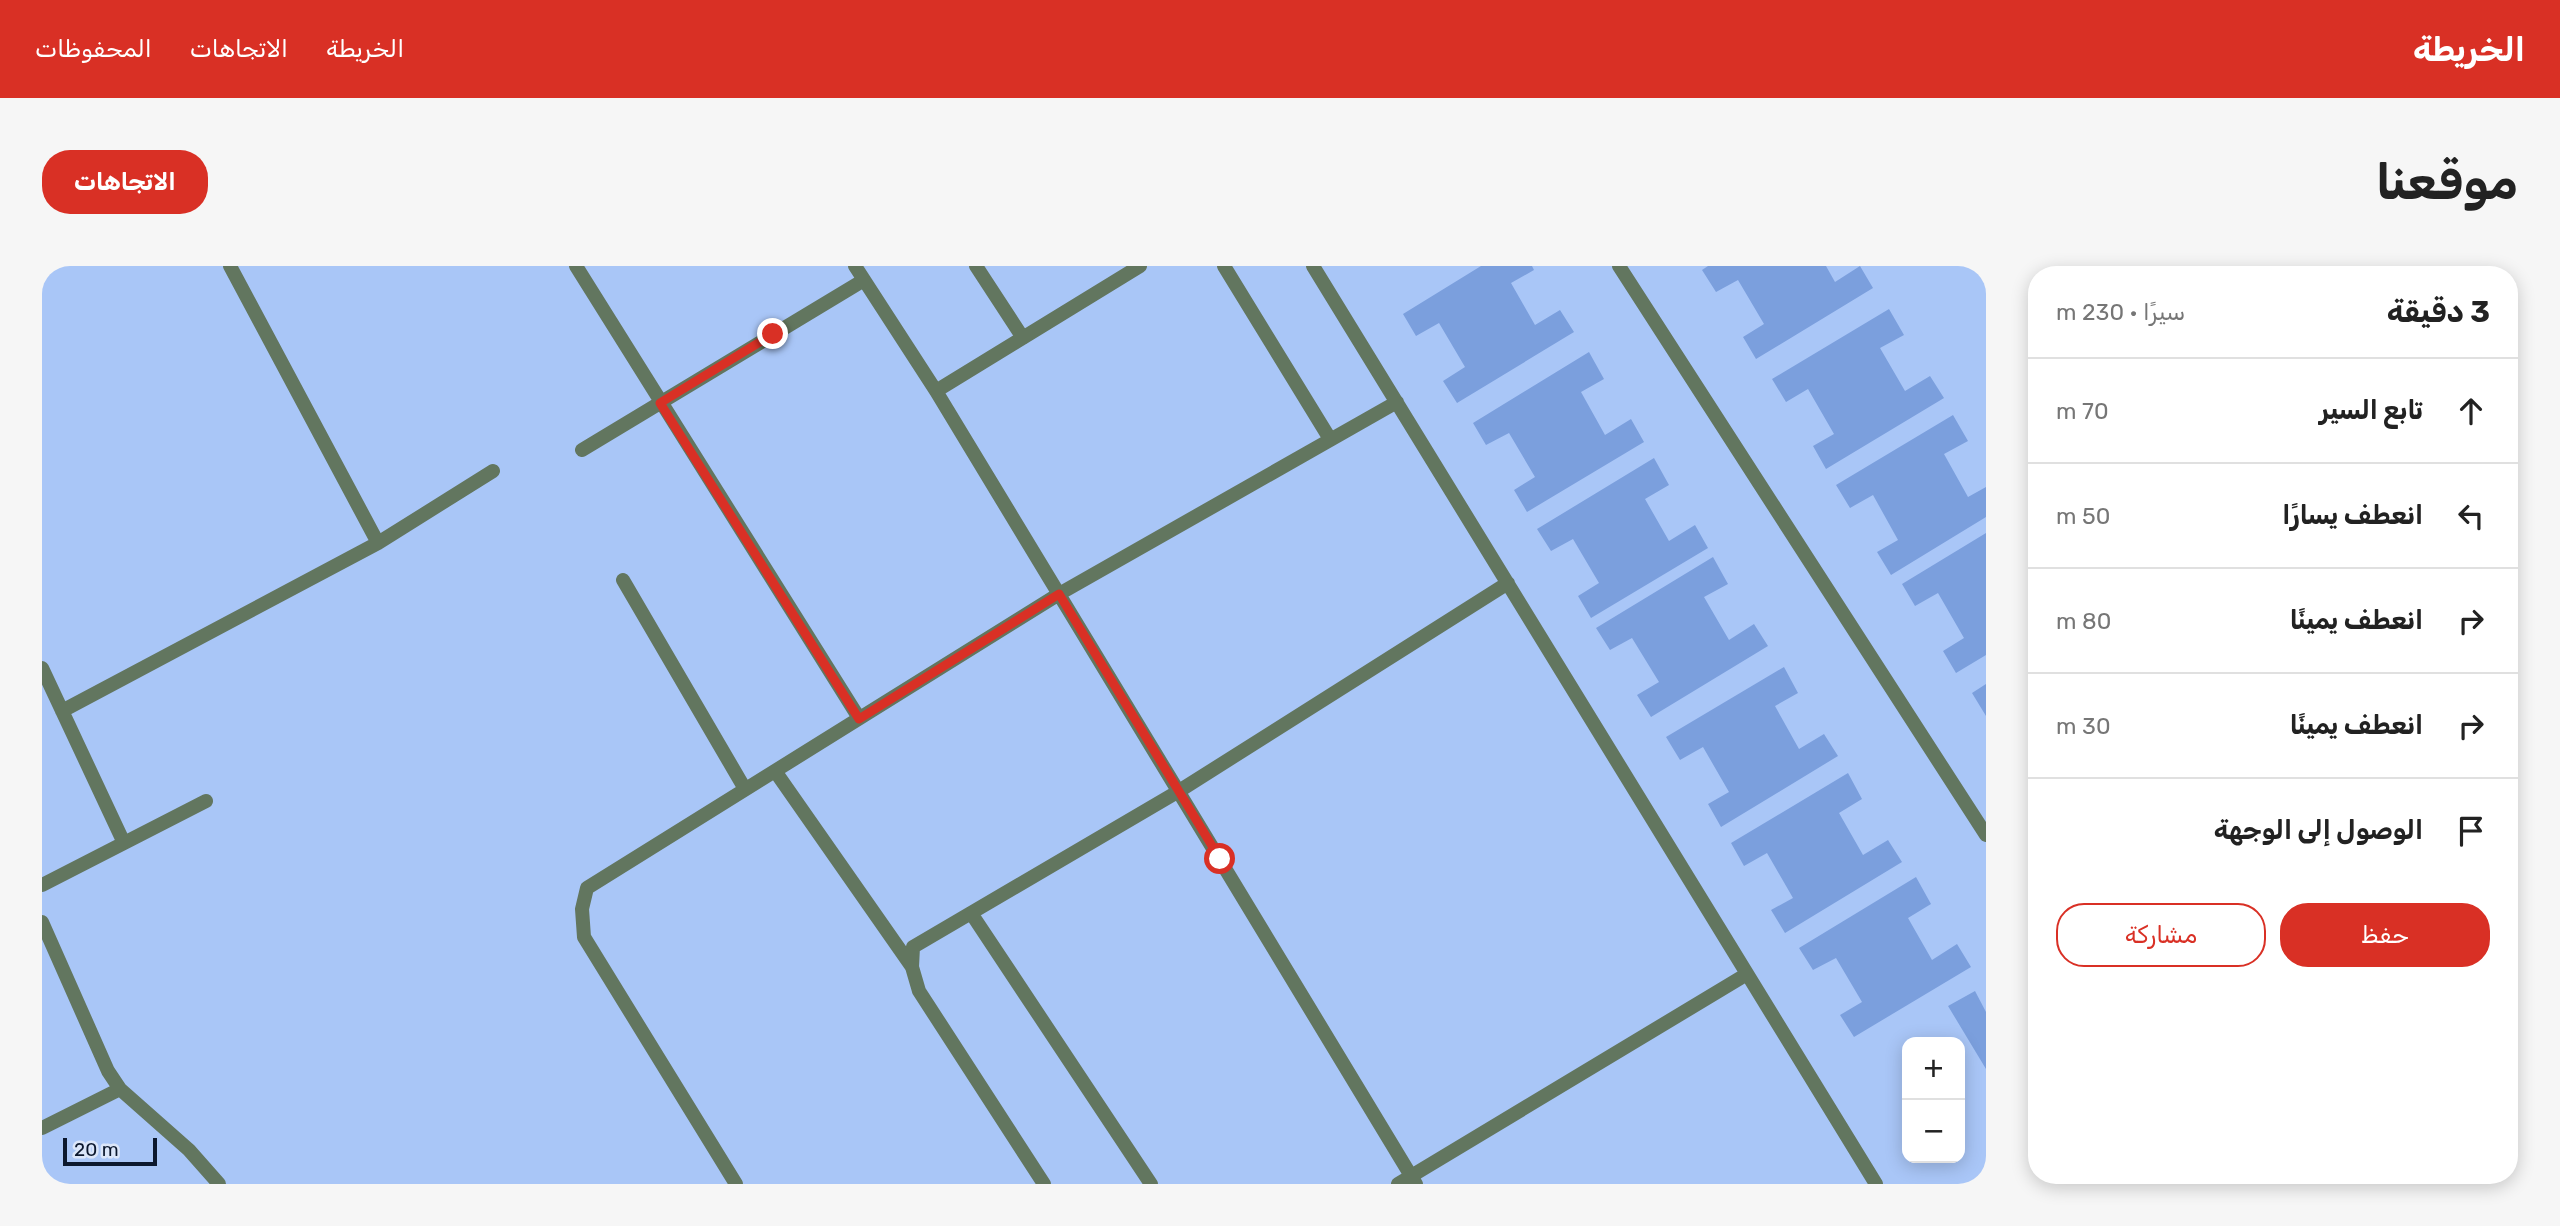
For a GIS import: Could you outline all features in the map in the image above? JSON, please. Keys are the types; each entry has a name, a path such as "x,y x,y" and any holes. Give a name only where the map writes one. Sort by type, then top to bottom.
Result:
{"street":[{"path":"230,266 378,543"},
{"path":"576,266 859,719"},
{"path":"855,266 936,391 1414,1180"},
{"path":"976,266 1023,338"},
{"path":"936,391 1140,266"},
{"path":"1224,266 1330,439"},
{"path":"1313,266 1876,1184"},
{"path":"1619,266 1986,835"},
{"path":"582,450 864,280"},
{"path":"736,1184 584,937 582,909 587,888 1059,594 1396,402"},
{"path":"62,711 378,543 493,471"},
{"path":"623,580 745,789"},
{"path":"912,967 913,947 1179,791 1508,583"},
{"path":"42,668 124,843"},
{"path":"775,771 912,967 919,990 1044,1184"},
{"path":"42,885 206,801"},
{"path":"971,913 1151,1184"},
{"path":"42,922 108,1071 120,1089 189,1150 219,1184"},
{"path":"1398,1184 1414,1180 1748,974"},
{"path":"42,1128 120,1089"}],"building":[{"path":"1481,266 1532,266 1534,270 1511,283 1535,325 1560,310 1574,332 1457,403 1443,381 1465,367 1439,323 1416,336 1403,314"},
{"path":"1708,266 1826,266 1835,282 1860,266 1873,288 1756,359 1743,337 1764,324 1738,280 1716,292 1702,270"},
{"path":"1889,309 1904,335 1880,348 1905,391 1930,376 1944,398 1826,469 1813,446 1834,434 1808,389 1786,402 1772,379"},
{"path":"1589,352 1604,379 1581,392 1605,435 1631,419 1644,442 1527,512 1514,490 1535,477 1509,433 1486,445 1473,423"},
{"path":"1953,415 1968,441 1944,454 1968,497 1986,487 1986,517 1891,575 1877,552 1898,540 1873,495 1850,508 1836,485"},
{"path":"1654,458 1669,485 1645,499 1669,541 1695,525 1708,548 1591,618 1578,596 1599,583 1573,539 1551,551 1537,529"},
{"path":"1986,533 1986,655 1956,673 1943,651 1964,638 1938,593 1915,606 1902,584"},
{"path":"1713,557 1728,584 1704,597 1729,640 1754,624 1768,646 1651,717 1637,695 1659,682 1632,638 1610,650 1596,628"},
{"path":"1784,667 1798,693 1775,706 1799,749 1824,734 1838,756 1721,827 1708,804 1729,792 1703,747 1680,760 1666,737"},
{"path":"1986,684 1986,716 1972,693"},
{"path":"1848,773 1862,799 1839,813 1863,855 1888,840 1902,862 1785,933 1771,910 1793,898 1767,853 1744,866 1731,843"},
{"path":"1916,877 1931,904 1908,918 1932,960 1957,944 1971,967 1854,1037 1840,1015 1862,1002 1836,958 1813,970 1799,948"},
{"path":"1975,991 1986,1012 1986,1069 1948,1006"}],"route":[{"path":"773,334 660,403 859,719 1059,594 1220,859"}]}
